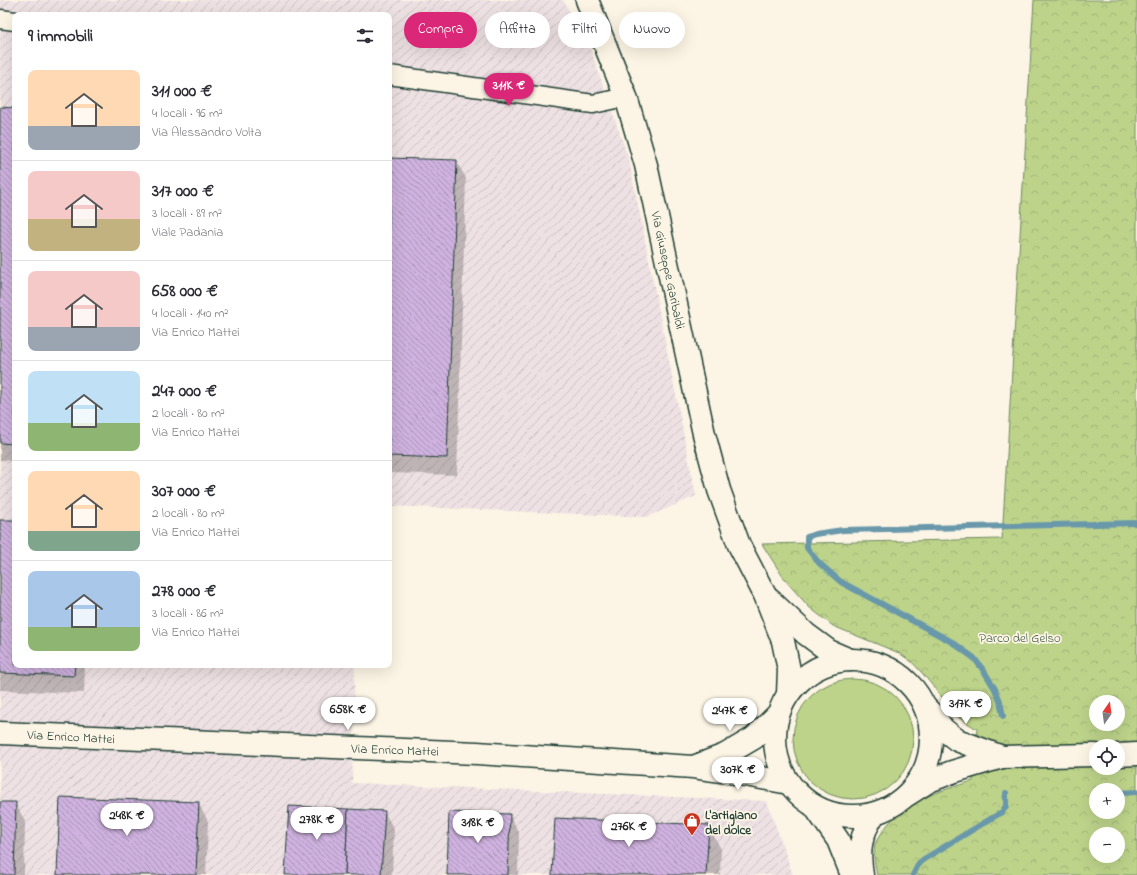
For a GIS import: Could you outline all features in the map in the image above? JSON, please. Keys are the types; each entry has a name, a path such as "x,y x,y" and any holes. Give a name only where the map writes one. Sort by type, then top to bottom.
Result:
{"main road":[{"name":"Via Giuseppe Garibaldi","path":"587,0 626,97 646,165 704,434 719,490 739,545 765,595"},
{"path":"765,595 806,634 829,651 850,660"},
{"path":"765,595 787,655 789,670 788,694"},
{"path":"908,795 924,773 931,747 931,733 925,707 917,693 907,681 880,665 865,661 850,660 821,666 797,683 788,694 778,714 775,734 775,750 779,765 788,783 805,800 815,807 838,815 862,816 874,814 898,803 929,781 952,772 1002,757 1089,755"},
{"path":"925,707 934,716 943,729 957,740 1002,757"},
{"name":"Via Enrico Mattei","path":"693,767 726,755 754,738 778,714"},
{"name":"Via Enrico Mattei","path":"0,733 477,753 693,767 730,772 788,783"},
{"path":"1125,755 1137,754"},
{"path":"815,807 838,840 852,875"},
{"path":"862,875 860,862 861,842 866,827 874,814"}],"street":[{"path":"0,19 12,21"},
{"path":"392,75 593,104 626,97"}],"shaded area":[{"path":"0,0 563,0 570,12 558,12 558,48 590,48 629,160 696,496 647,517 392,506 392,12 12,12 12,668 355,668 352,783 767,801 793,875 0,875"}],"green space":[{"name":"Parco del Gelso","path":"1034,0 1137,0 1137,875 877,875 874,856 875,844 889,823 898,814 922,799 973,781 977,729 959,718 912,662 899,653 833,626 809,607 785,580 762,544 1002,539"},
{"path":"853,679 876,684 886,689 895,697 903,706 908,716 913,739 908,762 903,772 895,781 886,789 876,794 853,799 830,794 820,789 811,781 803,772 798,762 793,739 798,716 803,706 811,697 820,689 830,684"}],"building":[{"path":"0,107 12,108 12,444 0,443"},
{"path":"392,158 457,160 447,458 392,456"},
{"path":"0,520 12,520 12,668 75,668 74,676 0,673"},
{"path":"60,797 199,802 196,875 57,875"},
{"path":"0,802 16,802 14,875 0,875"},
{"path":"289,806 348,809 345,875 285,875"},
{"path":"348,809 385,811 381,875 345,875"},
{"path":"449,812 510,814 508,875 447,875"},
{"path":"555,818 709,825 706,875 552,875"}],"waterway":[{"path":"1003,716 1000,701 995,689 974,658 952,642 841,582 819,563 807,548 807,537 815,534 843,530 1137,523"},
{"path":"1125,793 1137,792"},
{"path":"913,875 919,863 924,859 1002,812 1006,806 1006,793"}],"place":[{"name":"L'artigiano del dolce","path":"692,836"}]}
